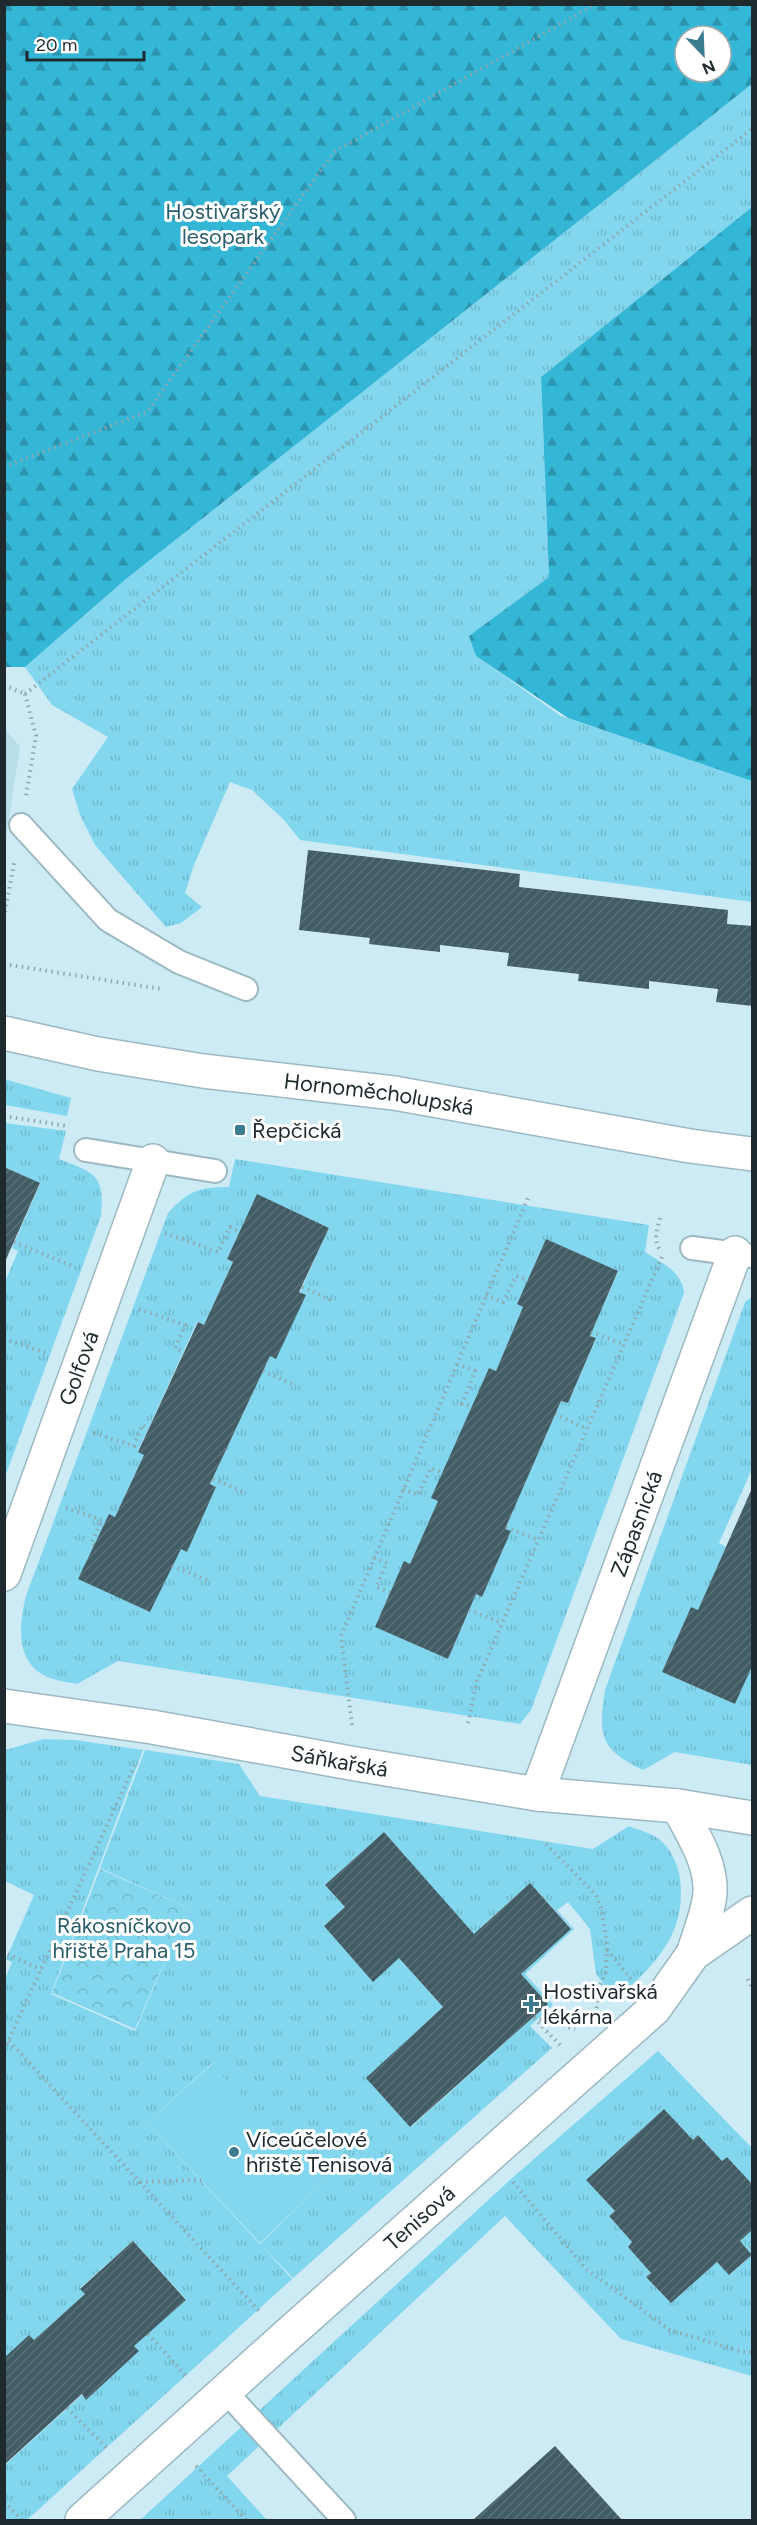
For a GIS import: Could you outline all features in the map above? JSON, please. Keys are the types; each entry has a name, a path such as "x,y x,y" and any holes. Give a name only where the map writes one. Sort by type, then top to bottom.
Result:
{"street":[{"name":"Hornoměcholupská","path":"4,1033 98,1054 273,1080 394,1092 690,1146 753,1154"},
{"name":"Golfová","path":"4,1574 153,1161"},
{"name":"Zápasnická","path":"537,1794 744,1255"},
{"name":"Sáňkařská","path":"4,1706 152,1727 537,1794 678,1806 753,1818"},
{"path":"678,1806 705,1859 710,1877 710,1896 693,1953"},
{"name":"Tenisová","path":"82,2520 654,2009 693,1953 753,1914"}],"lane":[{"path":"21,825 108,920 179,962 246,989"},
{"path":"86,1150 215,1171"},
{"path":"692,1248 744,1255"},
{"path":"225,2391 344,2520"}],"path":[{"path":"4,467 147,412 334,152 596,4"},
{"path":"25,694 753,129"},
{"path":"4,685 25,694"},
{"path":"25,694 36,735"},
{"path":"4,964 166,990"},
{"path":"4,1116 75,1127"},
{"path":"349,1702 340,1636 528,1198"},
{"path":"468,1723 477,1681 664,1254 656,1245 660,1218"},
{"path":"164,1232 218,1252 230,1227 240,1232"},
{"path":"14,1242 77,1268"},
{"path":"486,1295 503,1302 516,1276 527,1280"},
{"path":"302,1287 331,1300"},
{"path":"135,1307 185,1325 175,1348 184,1352"},
{"path":"591,1332 625,1345"},
{"path":"4,1339 55,1356"},
{"path":"457,1364 475,1371 462,1404 472,1406"},
{"path":"263,1371 294,1385"},
{"path":"555,1414 587,1429"},
{"path":"115,1438 134,1446 142,1425 149,1428"},
{"path":"404,1489 418,1495 431,1468 443,1473"},
{"path":"213,1479 246,1493"},
{"path":"85,1515 102,1520 91,1544 94,1545"},
{"path":"506,1527 538,1540"},
{"path":"374,1558 387,1563 376,1587 390,1592"},
{"path":"172,1566 207,1580"},
{"path":"469,1610 502,1623"},
{"path":"4,2050 136,1761"},
{"path":"546,1844 596,1895 605,1925 606,1972 600,1986 596,2014"},
{"path":"607,1949 636,1985"},
{"path":"8,1954 41,1970"},
{"path":"748,1979 753,1988"},
{"path":"564,2050 534,2017 585,2031"},
{"path":"9,2041 265,2319"},
{"path":"511,2179 586,2269 670,2330 743,2352 753,2352"},
{"path":"139,2182 201,2180"},
{"path":"148,2334 194,2384"},
{"path":"66,2408 115,2456"},
{"path":"196,2466 246,2520"},
{"path":"4,2502 22,2520"}],"shaded area":[{"path":"5,729 20,747 5,844"}],"green space":[{"name":"Hostivařský lesopark","path":"4,5 752,5 752,84 126,579 25,667 5,667"},
{"path":"752,84 752,207 541,377 549,577 470,636 476,656 561,716 752,780 752,902 300,840 284,820 252,790 230,782 194,865 185,893 202,907 181,923 166,927 95,845 80,815 72,789 108,737 52,705 25,667 126,579"},
{"path":"752,207 752,781 568,718 476,656 469,636 549,577 541,377"},
{"path":"4,1079 71,1098 67,1116 5,1105"},
{"path":"5,1123 66,1131 59,1159 95,1177 99,1184 102,1202 101,1216 5,1477 5,1282 18,1251 12,1248 40,1184 5,1167"},
{"path":"235,1159 649,1225 645,1252 670,1268 679,1279 684,1293 531,1710 520,1724 118,1661 77,1684 50,1678 38,1672 30,1664 22,1643 21,1631 26,1596 168,1213 188,1195 202,1189 229,1187","holes":["257,1195 329,1228 300,1292 305,1295 270,1356 210,1484 216,1487 187,1551 180,1549 150,1612 79,1579 109,1515 115,1517 144,1455 138,1451 197,1322 204,1325 233,1262 227,1259","546,1239 618,1272 590,1335 596,1339 568,1403 561,1401 505,1529 510,1532 482,1597 476,1594 448,1659 375,1627 404,1562 410,1564 438,1501 432,1498 489,1368 496,1371 523,1307 517,1304"]},
{"path":"752,1297 752,1469 719,1543 726,1547 698,1610 691,1607 662,1672 735,1704 752,1664 752,1765 675,1752 643,1770 618,1755 605,1739 602,1719 605,1690 745,1302"},
{"path":"44,1739 75,1740 143,1750 51,1994 135,2031 188,1908 100,1868 145,1750 239,1764 260,1796 593,1849 629,1826 656,1837 667,1847 678,1868 681,1899 673,1933 665,1947 643,1974 616,2000 596,1974 590,1929 568,1902 557,1910 574,1929 525,1974 553,2005 530,2026 552,2048 293,2278 262,2246 292,2279 27,2520 5,2520 5,2465 82,2395 87,2399 138,2352 134,2346 186,2299 133,2241 80,2288 85,2294 34,2340 29,2335 5,2358 5,1979 12,1962 6,1959 34,1895 5,1881 5,1750","holes":["384,1832 491,1954 480,1928 530,1883 571,1928 521,1974 548,2004 411,2127 367,2078 443,2007 399,1958 373,1981 324,1926 345,1907 325,1885","211,2064 323,2183 260,2244 147,2123"]},
{"name":"Rákosníčkovo hřiště Praha 15","path":"100,1869 188,1908 135,2029 52,1993"},
{"path":"658,2051 752,2148 752,2180 750,2182 727,2157 722,2161 698,2135 693,2140 664,2109 586,2180 615,2211 609,2216 632,2242 628,2247 651,2273 646,2277 671,2303 717,2262 730,2275 752,2255 752,2376 621,2339 505,2216 227,2476 267,2520 140,2520 511,2179"},
{"name":"Víceúčelové hřiště Tenisová","path":"212,2064 323,2183 260,2243 147,2123"},
{"path":"752,2229 752,2255 740,2241"}],"building":[{"path":"308,850 520,874 519,887 728,910 727,924 753,926 753,1006 716,1002 718,989 649,981 649,989 578,981 579,974 507,966 509,953 440,945 440,952 369,944 370,938 299,930"},
{"path":"4,1167 40,1183 4,1264"},
{"path":"257,1194 329,1228 299,1292 306,1295 276,1359 270,1356 210,1484 216,1487 187,1552 181,1549 150,1612 78,1579 109,1514 115,1517 144,1455 138,1452 198,1322 204,1325 233,1262 227,1259"},
{"path":"546,1239 618,1271 590,1336 596,1338 568,1403 561,1401 505,1529 511,1531 482,1597 476,1594 448,1659 375,1627 404,1561 410,1564 438,1501 431,1498 489,1368 496,1371 523,1307 517,1304"},
{"path":"753,1486 753,1664 735,1704 662,1672 691,1607 698,1610"},
{"path":"384,1832 474,1934 530,1883 571,1929 521,1974 548,2004 410,2127 366,2078 443,2007 399,1958 373,1982 324,1926 345,1907 325,1885"},
{"path":"664,2109 693,2140 698,2135 722,2161 727,2157 753,2185 753,2229 740,2241 752,2255 729,2275 717,2262 671,2303 646,2277 651,2273 628,2247 632,2242 609,2216 615,2211 586,2180"},
{"path":"133,2241 186,2300 134,2346 139,2351 86,2400 82,2394 4,2465 4,2358 29,2335 34,2340 85,2294 80,2289"},
{"path":"555,2446 622,2520 473,2520"}],"place":[{"name":"Řepčická","path":"240,1130"},
{"name":"Hostivařská lékárna","path":"531,2004"},
{"name":"Víceúčelové hřiště Tenisová","path":"234,2152"}]}
